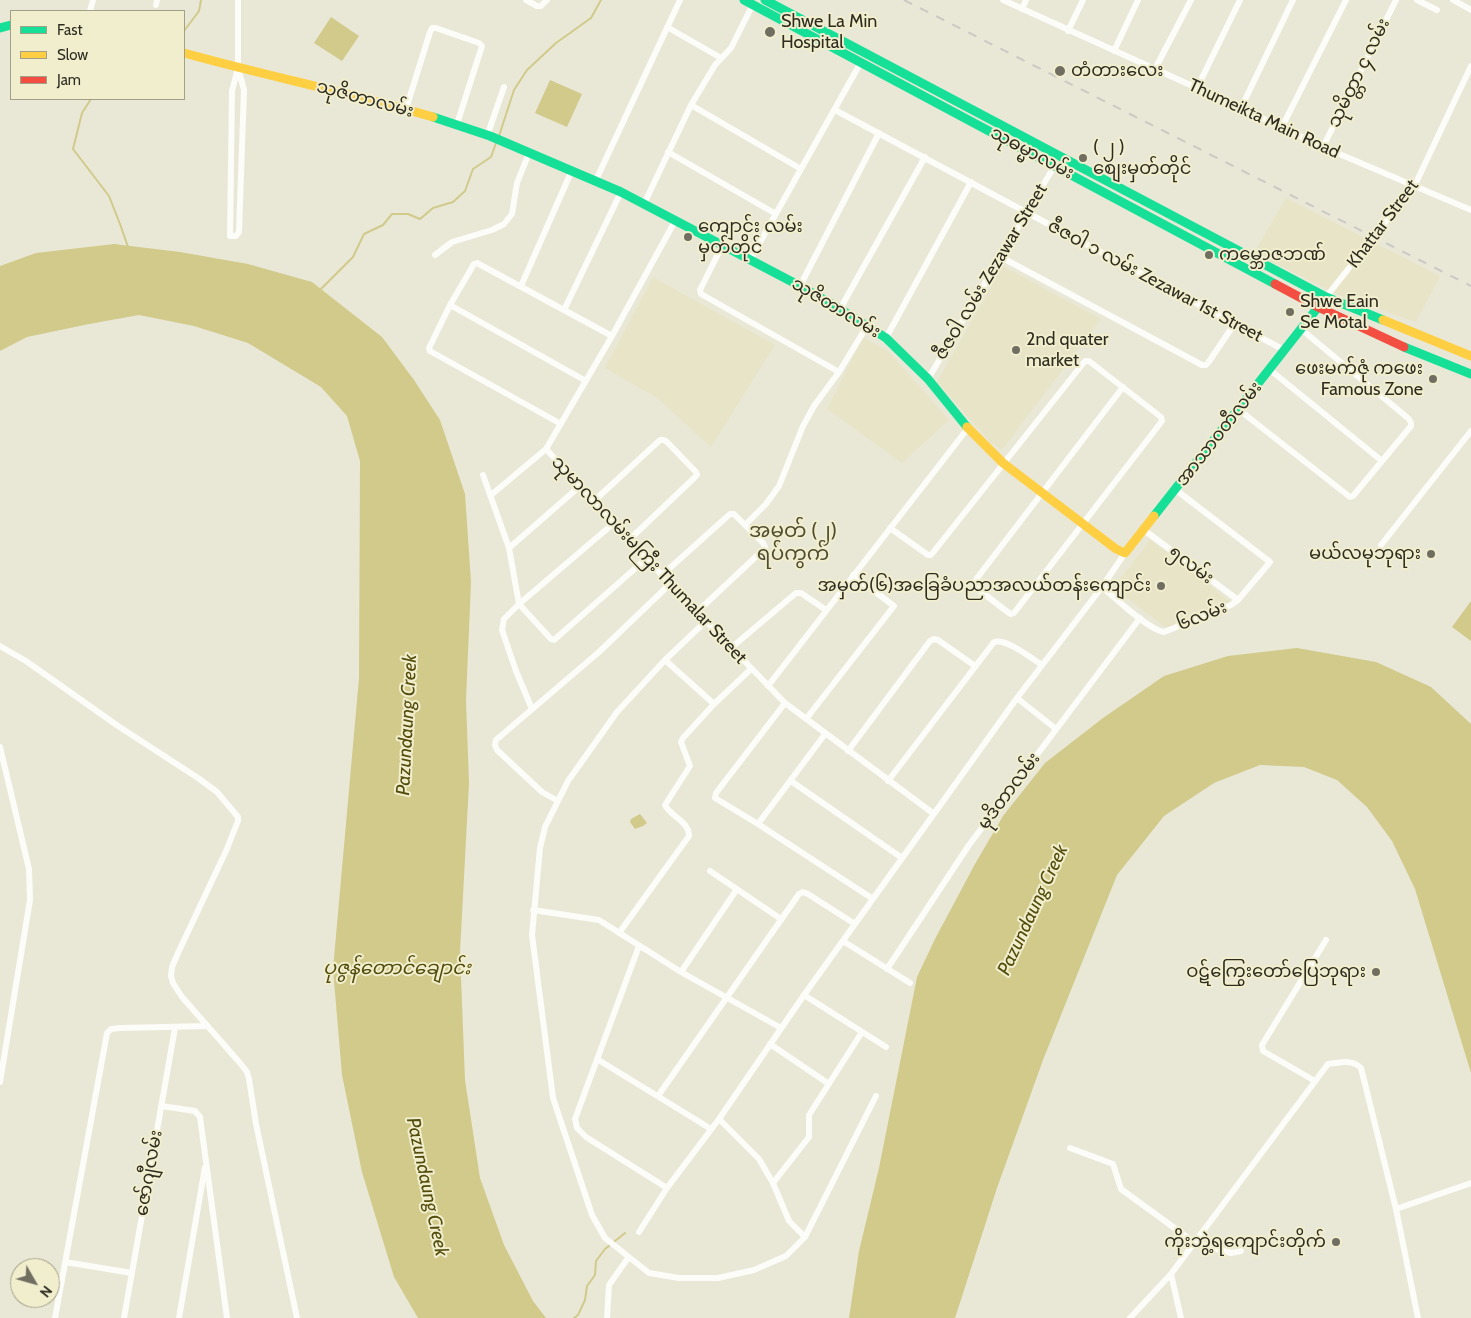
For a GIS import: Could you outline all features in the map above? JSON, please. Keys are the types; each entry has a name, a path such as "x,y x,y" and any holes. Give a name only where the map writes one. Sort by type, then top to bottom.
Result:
{"main road":[{"name":"သုဓမ္မာလမ်း","path":"765,0 789,19 861,62 1318,307 1438,363 1471,374"},
{"name":"သုဓမ္မာလမ်း","path":"749,2 789,19 1326,297 1471,356"},
{"name":"သုဇိတာလမ်း","path":"185,53 238,68 323,87 457,124 596,180 800,286 886,338 928,379 968,428 1003,463 1082,524 1116,549 1125,553"},
{"name":"အာသာဝတီလမ်း","path":"1125,553 1326,297"}],"street":[{"path":"238,0 238,68 232,91 230,236 236,236 239,232 244,90 238,68"},
{"path":"526,0 537,6 541,6 547,0"},
{"path":"596,180 680,0"},
{"name":"Thumeikta Main Road","path":"1003,0 1323,147 1471,210"},
{"path":"1022,9 1026,0"},
{"path":"1068,30 1083,0"},
{"path":"1114,51 1138,0"},
{"path":"1155,69 1191,0"},
{"path":"1197,88 1240,0"},
{"path":"1241,108 1293,0"},
{"path":"1282,127 1346,0"},
{"name":"သုမိတ္တာ ၄ လမ်း","path":"1323,147 1396,0"},
{"path":"1417,0 1437,10"},
{"path":"1453,0 1471,10"},
{"path":"644,204 691,105 711,71 731,48 749,2"},
{"path":"667,27 721,58"},
{"path":"406,109 432,28 436,28 479,43 482,46 457,124"},
{"path":"750,260 861,62"},
{"name":"Khattar Street","path":"1326,297 1415,185 1471,66"},
{"path":"488,136 504,87"},
{"path":"691,105 801,169"},
{"name":"ဇီဇဝါ ၁ လမ်း Zezawar 1st Street","path":"835,110 1284,350"},
{"path":"232,127 242,127"},
{"path":"800,286 879,133"},
{"path":"668,152 776,214"},
{"path":"435,255 452,242 492,230 504,224 512,214 517,183 529,153"},
{"path":"840,309 925,157"},
{"name":"ဇီဇဝါ လမ်း Zezawar Street","path":"928,379 1055,165"},
{"path":"521,286 572,170"},
{"path":"886,338 971,182"},
{"path":"564,310 621,192"},
{"name":"သုမာလာလမ်းမကြီး Thumalar Street","path":"675,220 612,336 546,449 670,584 785,703 888,782 934,814"},
{"path":"722,246 700,290 701,294 839,372"},
{"path":"1000,256 1193,360 1206,365 1235,324"},
{"path":"561,424 430,351 429,348 450,305 474,264 477,263 612,336"},
{"path":"450,305 586,381"},
{"path":"745,525 776,492 803,426 814,406 839,372 867,326"},
{"path":"1238,409 1350,497 1353,496 1410,426 1411,422 1409,419 1301,329"},
{"path":"890,528 930,555 1085,361 1089,361 1123,387 1161,417 1162,421 1011,614 975,587 974,582 1123,387"},
{"path":"1269,369 1382,461"},
{"path":"768,686 968,428"},
{"path":"1381,545 1471,431"},
{"path":"594,501 660,440 667,442 697,475 629,540"},
{"path":"491,495 546,449"},
{"path":"483,475 509,548 519,604 552,639 554,640 646,558"},
{"path":"509,548 580,486"},
{"name":"၆လမ်း","path":"1102,587 1155,629 1164,632 1231,605 1238,600 1270,562 1176,490"},
{"path":"662,575 730,514 734,514 745,525 765,547 697,612"},
{"path":"532,709 502,630 504,619 614,523"},
{"name":"၅လမ်း","path":"1144,530 1238,600"},
{"path":"639,1232 667,1188 719,1119 804,995 902,858 1017,698 1102,587 1125,553"},
{"path":"806,720 894,606 853,575"},
{"path":"558,801 542,792 497,750 496,740 599,652 670,584"},
{"path":"731,648 796,593 801,593 826,610"},
{"name":"မုဒိတာလမ်း","path":"887,969 969,845 1140,618"},
{"path":"706,621 665,660 616,712 568,781 545,827 540,848 532,935 553,1098 592,1215 605,1238 648,1273 679,1278 718,1278 754,1270 786,1256 805,1236 876,1096"},
{"path":"848,751 930,641 938,640 975,666"},
{"path":"888,782 990,646 998,640 1005,642 1042,665"},
{"path":"1,646 198,778 226,801 238,817 238,822 226,851 178,953 171,976 182,997 247,1072 258,1134 297,1318"},
{"path":"665,660 714,704"},
{"path":"619,933 689,836 690,831 665,805 690,766 682,738 751,669"},
{"path":"1017,698 1056,729"},
{"path":"785,703 716,793 716,798 873,899"},
{"path":"758,824 825,734"},
{"path":"0,747 29,869 30,900 0,1082"},
{"path":"791,781 902,858"},
{"path":"710,871 781,919"},
{"path":"681,972 737,889"},
{"path":"658,1096 799,894 803,892 855,924"},
{"path":"533,910 593,918 681,972 781,1028"},
{"path":"1315,1082 1263,1051 1262,1045 1326,940"},
{"path":"843,941 910,983"},
{"path":"639,946 575,1119 577,1128 586,1137 667,1188"},
{"path":"804,995 886,1047"},
{"path":"55,1318 107,1033 111,1029 120,1028 207,1026"},
{"name":"ဇော်ဂျီလမ်း","path":"124,1318 175,1028"},
{"path":"773,1183 809,1137 809,1115 862,1032"},
{"path":"770,1044 829,1084"},
{"path":"597,1059 711,1129"},
{"path":"1130,1318 1172,1274 1328,1064 1344,1061 1359,1065 1361,1068 1396,1210 1418,1318"},
{"path":"161,1106 198,1113 227,1318"},
{"path":"719,1119 758,1159 773,1183 789,1220 805,1236"},
{"path":"1070,1148 1113,1164 1121,1189 1195,1243 1231,1253 1241,1251"},
{"path":"179,1318 206,1160"},
{"path":"1396,1210 1471,1183"},
{"path":"607,1318 610,1285 628,1258"},
{"path":"65,1262 132,1273"},
{"path":"1172,1274 1181,1318"}],"shaded area":[{"path":"1286,198 1440,276 1416,322 1341,296 1254,253"},
{"name":"2nd quater market","path":"1003,266 1101,319 1002,450 990,442 937,382"},
{"path":"653,277 775,345 711,447 657,398 605,368"},
{"path":"863,337 889,352 949,420 902,463 827,409"},
{"path":"1150,540 1231,602 1167,628 1113,588"}],"water":[{"path":"331,17 359,36 342,61 314,43"},
{"path":"550,80 582,94 567,127 535,113"},
{"name":"ပုဇွန်တောင်ချောင်း","path":"114,244 180,252 248,264 312,282 382,337 414,380 440,420 465,494 471,582 466,700 469,783 460,952 465,1080 480,1178 504,1245 533,1301 546,1318 418,1318 394,1277 362,1172 342,1075 333,969 359,678 360,461 347,416 321,387 248,343 194,326 139,315 27,337 0,351 0,266 36,253"},
{"path":"1471,601 1471,641 1452,627"},
{"name":"Pazundaung Creek","path":"1297,648 1376,662 1431,687 1471,724 1471,1073 1415,889 1392,841 1367,807 1337,780 1304,767 1260,765 1214,783 1164,816 1117,875 1043,1060 997,1188 955,1318 849,1318 859,1251 879,1168 917,977 975,864 1003,816 1045,763 1103,718 1164,676 1228,656"},
{"path":"640,814 647,823 635,829 630,822 631,819"}],"waterway":[{"path":"185,30 199,11 201,0"},
{"path":"499,136 514,90 527,70 556,43 591,18 601,0"},
{"path":"90,100 82,113 73,149 109,196 128,247"},
{"path":"321,289 353,257 364,234 383,225 392,214 408,214 420,219 433,208 453,202 465,191 473,169 491,157 496,143"},
{"path":"574,1318 578,1315 585,1300 587,1286 595,1275 596,1261 605,1249 625,1233"}],"railway":[{"path":"904,0 1471,286"}],"traffic: fast":[{"path":"744,0 1275,284"},
{"path":"765,0 1326,297 1383,320"},
{"path":"0,28 10,25"},
{"path":"433,117 490,136 621,192 840,309 886,338 928,379 967,427"},
{"path":"1154,516 1326,297"},
{"path":"1404,347 1471,374"}],"traffic: slow":[{"path":"185,53 433,117"},
{"path":"1383,320 1471,356"},
{"path":"967,427 1003,463 1116,549 1125,553 1154,516"}],"traffic: jam":[{"path":"1275,284 1318,307 1404,347"}],"place":[{"name":"Shwe La Min Hospital","path":"770,32"},
{"name":"တံတားလေး","path":"1060,71"},
{"name":"( ၂ ) စျေးမှတ်တိုင်","path":"1083,158"},
{"name":"ကျောင်း လမ်း မှတ်တိုင်","path":"688,237"},
{"name":"ကမ္ဘောဇဘဏ်","path":"1209,255"},
{"name":"Shwe Eain Se Motal","path":"1290,312"},
{"name":"2nd quater market","path":"1016,350"},
{"name":"ဖေးမက်ဇုံ ကဖေး Famous Zone","path":"1433,379"},
{"name":"မယ်လမုဘုရား","path":"1431,554"},
{"name":"အမှတ်(၆)အခြေခံပညာအလယ်တန်းကျောင်း","path":"1161,586"},
{"name":"ဝဋ်ကြွေးတော်ပြေဘုရား","path":"1376,972"},
{"name":"ကိုးဘွဲ့ရကျောင်းတိုက်","path":"1336,1242"}],"district":[{"name":"အမှတ် (၂) ရပ်ကွက်","path":"793,542"}]}
